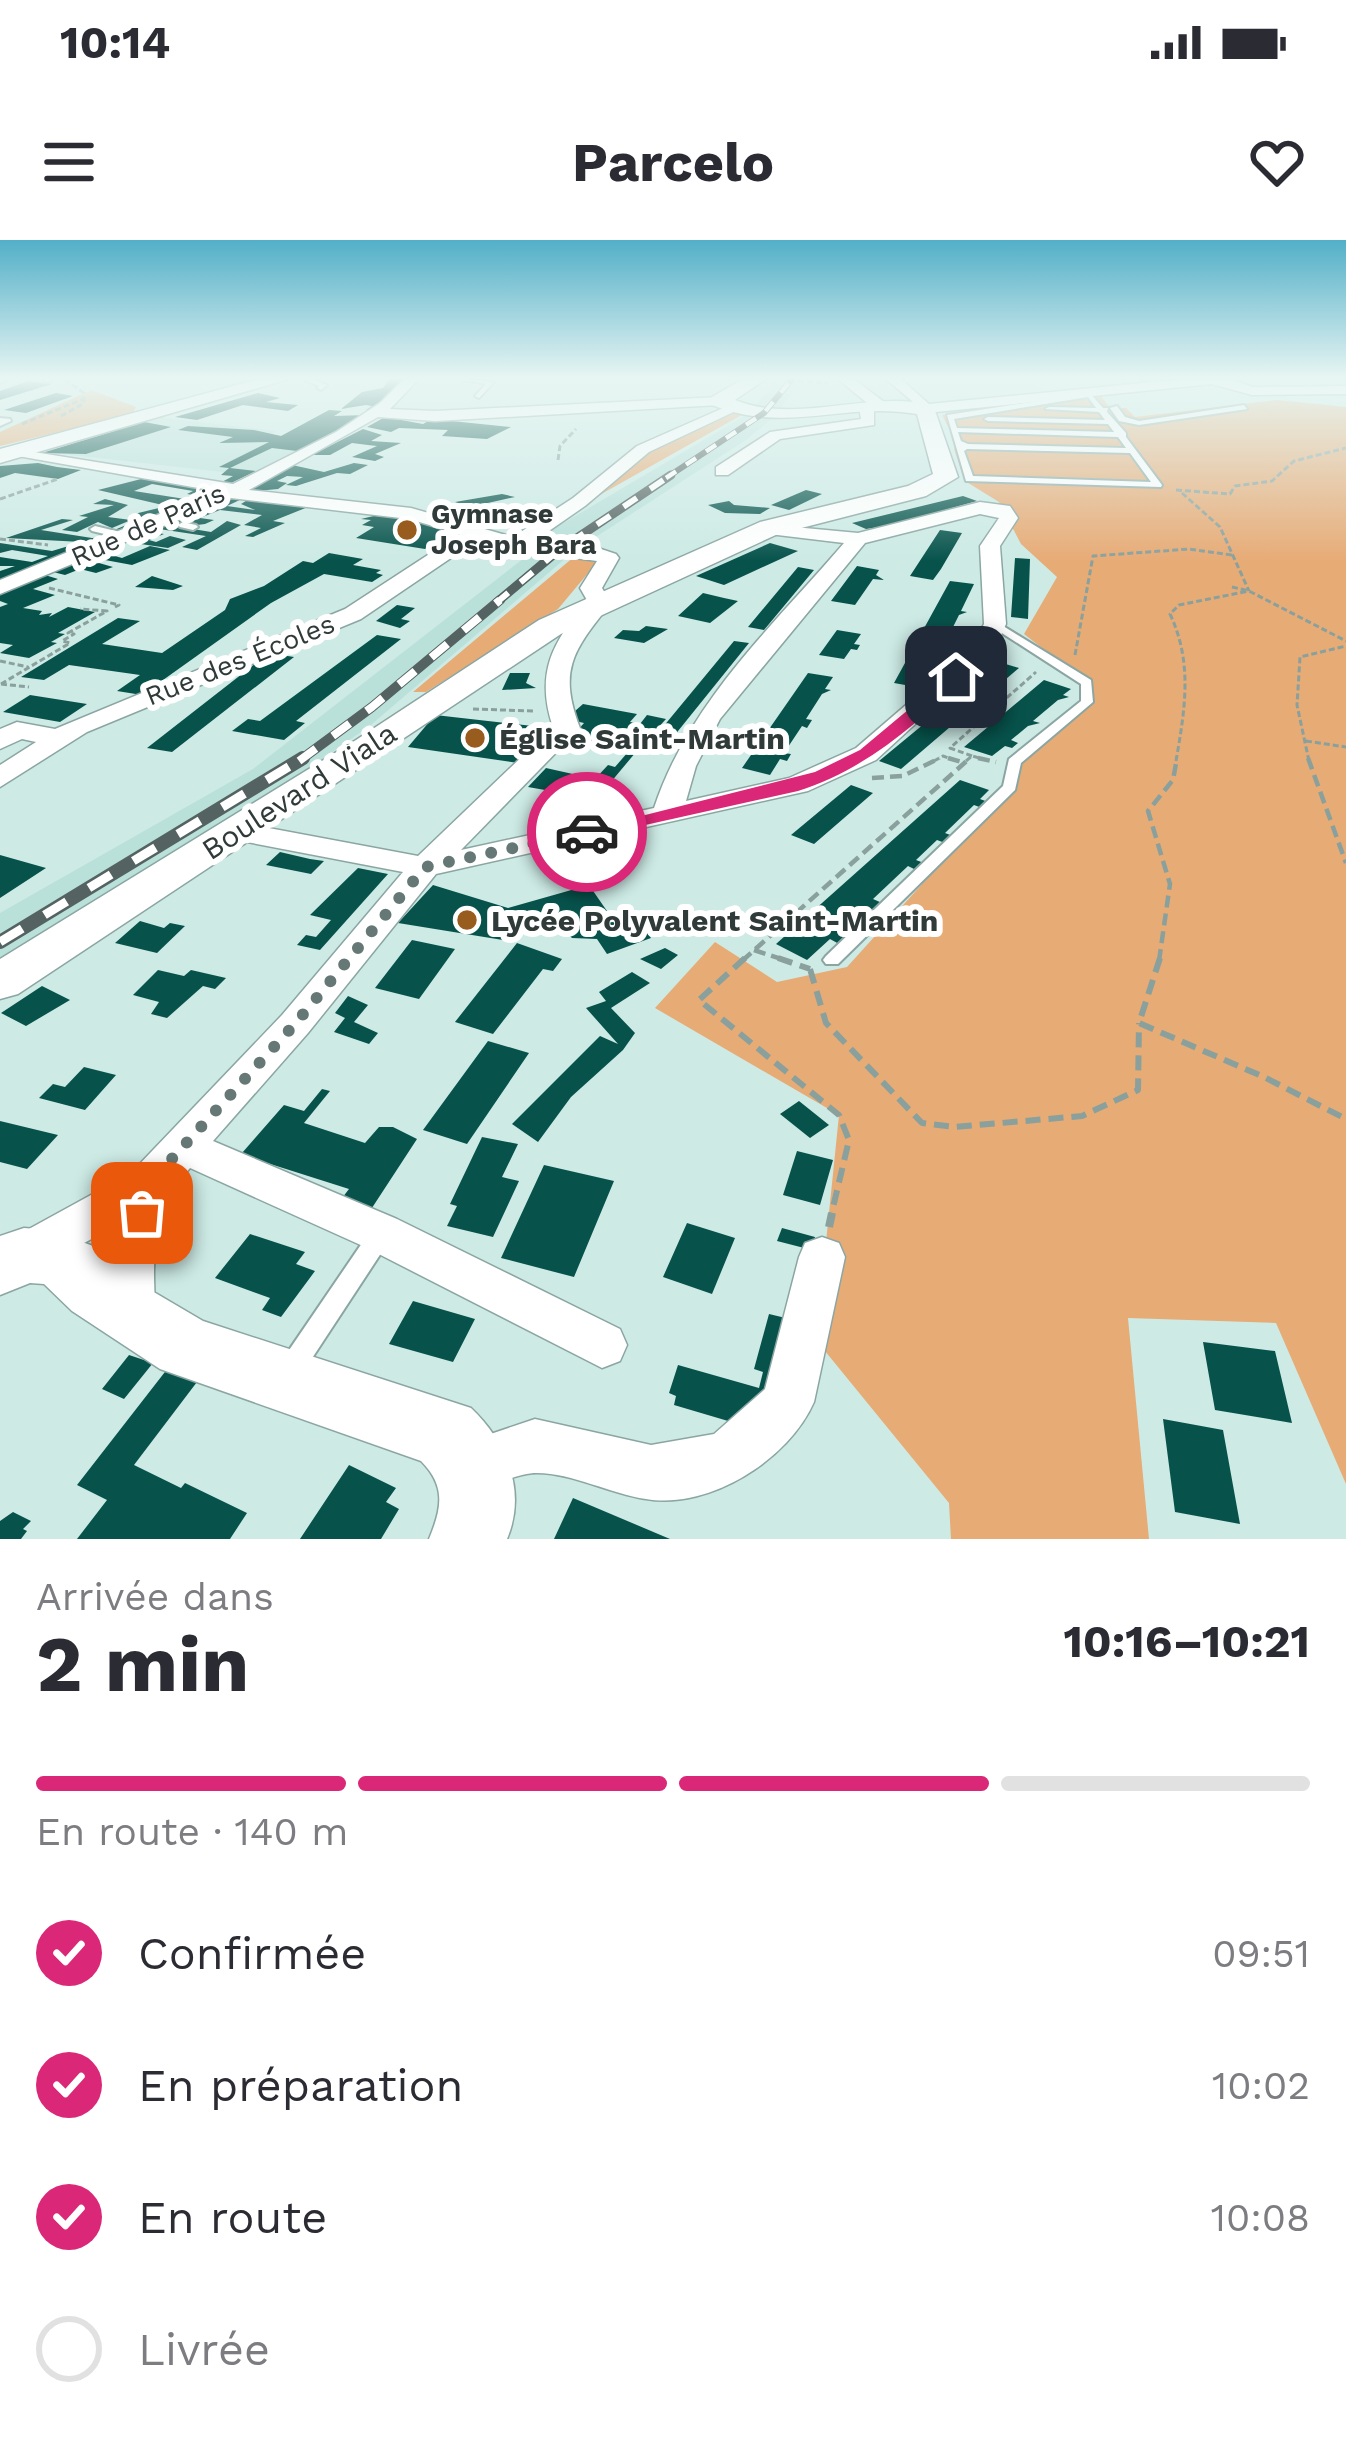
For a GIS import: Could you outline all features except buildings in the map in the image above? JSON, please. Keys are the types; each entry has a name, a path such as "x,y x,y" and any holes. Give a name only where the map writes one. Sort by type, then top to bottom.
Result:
{"street":[{"path":"3,454 56,440"},
{"name":"Rue de Paris","path":"0,588 163,522 326,440"},
{"path":"516,544 579,502 644,449 665,440"},
{"path":"722,471 769,440"},
{"name":"Boulevard Viala","path":"0,982 508,654 600,587 769,527 932,486 946,477 953,441"},
{"path":"3,454 227,490 346,500 516,544 586,550 609,558 600,587 555,662 554,700 567,728 425,867 147,1186 12,1261"},
{"path":"237,831 425,867 798,785 844,766 931,701 981,653 995,624 990,546 1009,518 1003,510 980,508 858,538 769,527"},
{"name":"Rue des Écoles","path":"0,778 78,726 353,614 475,533"},
{"path":"667,815 682,766 708,717 858,538"},
{"path":"508,654 531,654 555,662"},
{"path":"0,741 17,730 60,738"},
{"path":"184,1147 381,1233 602,1346"},
{"path":"131,1313 130,1266 147,1186"},
{"path":"474,1466 535,1447 651,1473 695,1468 731,1454 765,1428 788,1402 822,1257"},
{"path":"12,1261 73,1267 95,1291 184,1347 446,1433 474,1466 476,1523 468,1539"}],"lane":[{"path":"953,441 967,440"},
{"path":"1041,440 1062,482"},
{"path":"953,441 961,450 969,479 1158,484 1126,440"},
{"path":"953,441 1134,451"},
{"path":"95,530 125,536"},
{"path":"832,960 1010,787 1014,762 1088,702 1088,683 995,624"},
{"path":"285,1378 381,1233"}],"path":[{"path":"557,460 566,440"},
{"path":"1230,494 1235,486 1272,481 1279,467 1304,457 1346,448"},
{"path":"0,499 91,466"},
{"path":"1177,490 1214,512 1232,566 1249,591"},
{"path":"0,538 65,547"},
{"path":"1076,674 1075,650 1093,556 1189,549 1232,555"},
{"path":"1232,586 1346,644"},
{"path":"29,687 1,683 70,643 62,640 74,634 68,633 119,605 56,591"},
{"path":"810,969 826,1023 922,1123 956,1127 1082,1116 1138,1090 1139,1023 1157,968 1171,898 1167,859 1154,838 1148,811 1173,780 1188,689 1180,635 1170,614 1179,605 1249,591"},
{"path":"80,609 107,611"},
{"path":"1346,644 1300,656 1293,679 1306,741 1346,863"},
{"path":"972,756 950,748 1053,657"},
{"path":"0,661 28,667"},
{"path":"426,706 560,713"},
{"path":"1306,741 1346,746"},
{"path":"844,766 879,780 903,776 943,756 964,762"},
{"path":"754,950 810,969 832,960"},
{"path":"1139,1023 1264,1077 1346,1120"}],"shaded area":[{"path":"84,440 321,440 250,475 44,452"},
{"path":"669,440 698,440 589,501 648,449"},
{"path":"704,440 746,440 574,551 372,724 279,790 0,962 0,913 253,769 537,548 550,531"},
{"path":"955,440 1346,440 1346,1484 1276,1323 1128,1318 1149,1539 951,1539 949,1503 816,1340 839,1115 655,1008 715,942 777,982 847,967 1010,787 1014,762 1087,702 1087,683 1024,634 1057,577 1021,544 999,502 965,481 954,449 959,448"},
{"path":"581,551 599,560 558,609 426,692 413,692"}],"railway":[{"path":"666,478 724,440"},
{"path":"496,603 559,550 671,475"},
{"path":"299,761 500,600"},
{"path":"0,942 303,758"}],"way so far":[{"path":"142,1213 147,1186 295,1024 425,867 587,832"}],"place":[{"name":"Gymnase Joseph Bara","path":"407,530"},
{"name":"Église Saint-Martin","path":"475,738"},
{"name":"Lycée Polyvalent Saint-Martin","path":"467,920"}],"route":[{"path":"587,832 821,776 866,754 956,677"}]}
